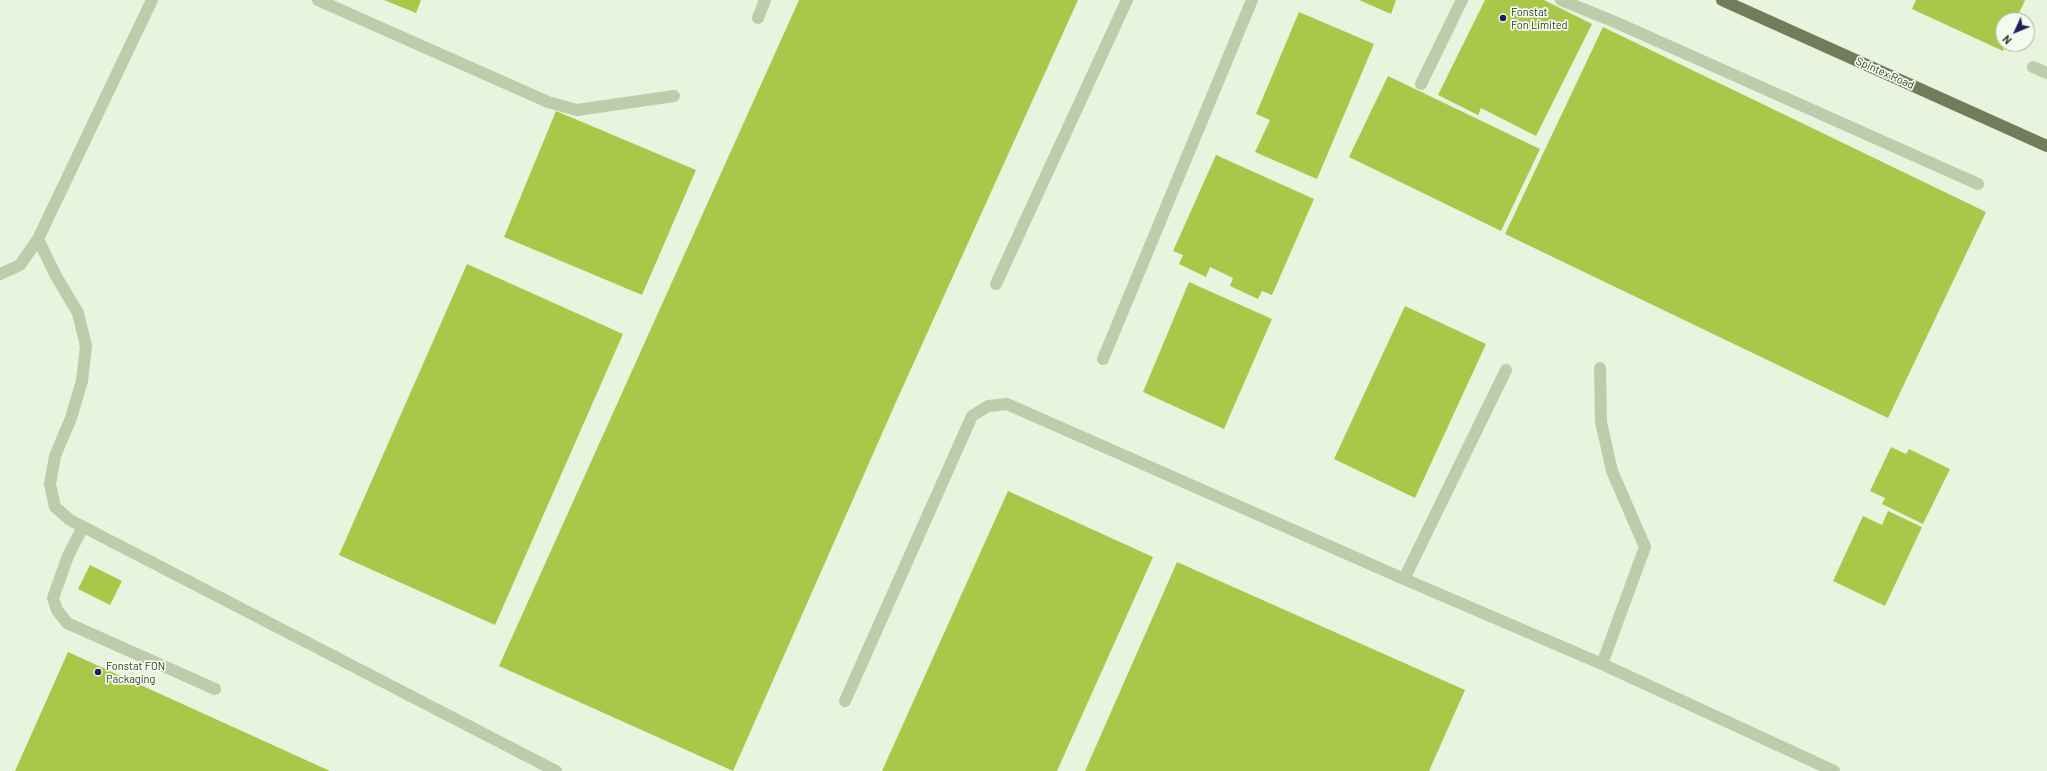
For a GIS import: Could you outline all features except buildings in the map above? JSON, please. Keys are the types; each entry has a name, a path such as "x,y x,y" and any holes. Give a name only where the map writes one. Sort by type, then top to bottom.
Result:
{"main road":[{"name":"Spintex Road","path":"1722,0 2047,146"}],"lane":[{"path":"0,274 20,265 38,239 152,0"},
{"path":"318,0 548,102 576,110 674,96"},
{"path":"758,18 765,0"},
{"path":"996,284 1127,0"},
{"path":"1103,359 1252,0"},
{"path":"1421,84 1462,0"},
{"path":"1561,0 1616,22 1978,184"},
{"path":"2033,67 2047,73"},
{"path":"38,239 56,276 78,313 86,346 82,381 71,418 55,456 50,484 55,507 70,520 556,771"},
{"path":"1600,368 1601,422 1612,471 1645,547 1602,664"},
{"path":"1404,579 1506,370"},
{"path":"845,701 972,416 988,406 1007,404 1404,579 1602,664 1834,771"},
{"path":"83,526 68,556 53,598 57,610 67,623 215,689"}],"place":[{"name":"Fonstat Fon Limited","path":"1503,18"},
{"name":"Fonstat FON Packaging","path":"98,672"}]}
